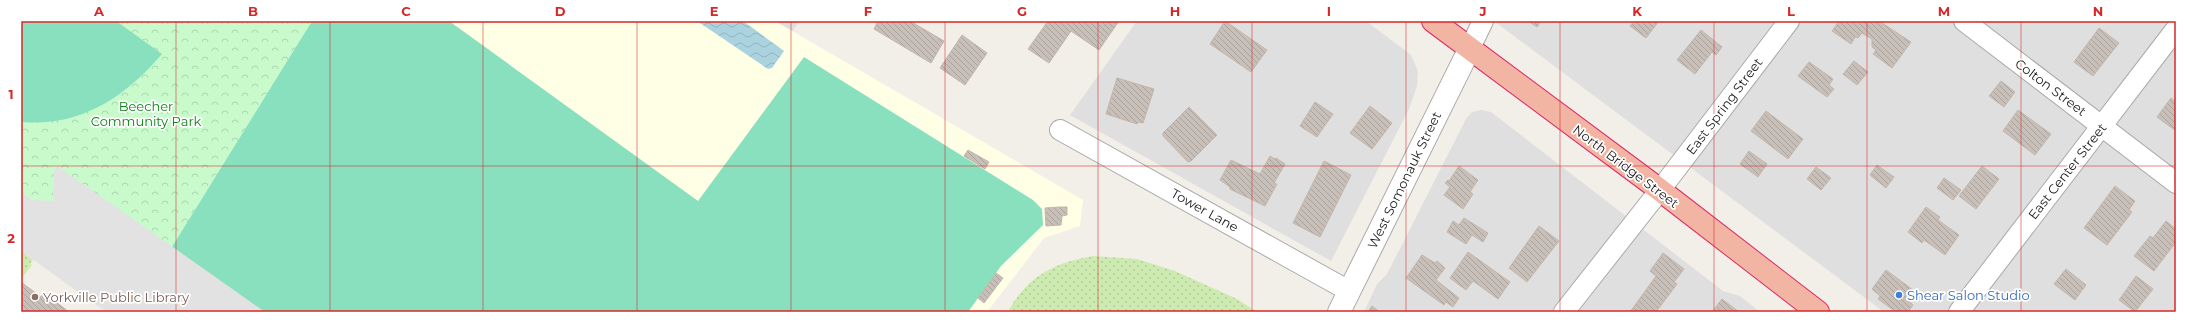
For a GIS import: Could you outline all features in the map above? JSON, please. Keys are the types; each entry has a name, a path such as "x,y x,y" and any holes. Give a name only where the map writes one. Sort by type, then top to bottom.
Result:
{"highway":[{"name":"North Bridge Street","path":"1434,21 1660,190 1818,312"}],"street":[{"path":"1470,48 1483,21"},
{"name":"East Spring Street","path":"1564,312 1660,190 1789,21"},
{"name":"Colton Street","path":"1964,21 2176,183"},
{"name":"East Center Street","path":"1959,312 2176,29"},
{"name":"West Somonauk Street","path":"1339,312 1470,48"},
{"name":"Tower Lane","path":"1060,130 1349,291"}],"shaded area":[{"path":"311,21 775,21 1083,200 1080,226 1044,238 987,312 125,312"},
{"path":"772,21 800,21 791,33"},
{"path":"1137,21 1366,21 1411,55 1418,71 1417,86 1409,109 1331,261 1070,115"},
{"path":"1494,21 2176,21 2176,312 1884,312"},
{"path":"1481,110 1491,112 1723,291 1740,296 1760,312 1364,312 1377,284 1387,274 1466,119 1472,112"},
{"path":"57,166 265,312 106,312 21,251 21,192 32,200 53,201 54,171"}],"green space":[{"name":"Beecher Community Park","path":"21,21 312,21 227,160 250,312 54,171 53,201 32,200 21,192"},
{"path":"21,21 116,21 162,54 133,83 117,96 100,106 63,120 21,122"},
{"path":"312,21 449,21 698,201 804,57 1033,200 1042,209 1043,225 1001,266 968,312 264,312 172,247"},
{"path":"21,251 33,260 30,264 32,265 21,279"},
{"path":"1093,256 1137,259 1175,271 1237,299 1257,312 1008,312 1024,289 1043,273 1054,267"}],"water":[{"path":"697,21 743,21 784,51 772,68 768,69"}],"building":[{"path":"878,21 910,21 944,41 931,63 874,29"},
{"path":"1048,21 1119,21 1099,50 1071,31 1049,63 1028,49"},
{"path":"1225,21 1267,50 1251,72 1210,44"},
{"path":"1528,21 1541,21 1537,27"},
{"path":"1634,21 1659,21 1646,38 1630,26"},
{"path":"1839,21 1883,21 1882,23 1911,42 1892,68 1873,54 1876,50 1872,47 1872,39 1862,33 1858,38 1855,37 1851,44 1832,31"},
{"path":"2099,28 2119,43 2093,76 2074,62"},
{"path":"1701,30 1722,47 1716,55 1712,52 1695,74 1677,60"},
{"path":"962,35 987,53 965,85 940,68"},
{"path":"1854,61 1868,72 1857,85 1843,74"},
{"path":"1809,62 1833,79 1829,85 1834,89 1827,97 1798,76"},
{"path":"1117,78 1154,89 1143,123 1138,122 1137,124 1106,114"},
{"path":"2001,81 2015,92 2004,107 1989,96"},
{"path":"2171,98 2176,102 2176,131 2157,117"},
{"path":"1315,102 1333,114 1317,137 1300,126"},
{"path":"1370,106 1392,123 1372,149 1350,133"},
{"path":"1189,107 1217,135 1191,161 1188,162 1163,136 1163,133"},
{"path":"2018,110 2051,134 2035,155 2003,131"},
{"path":"1766,111 1803,139 1788,159 1751,131"},
{"path":"968,150 989,162 985,169 964,156"},
{"path":"1749,151 1767,164 1758,177 1740,164"},
{"path":"1270,156 1285,164 1274,183 1277,184 1265,206 1230,189 1230,187 1220,180 1231,160 1260,174"},
{"path":"1324,161 1351,175 1320,237 1293,223"},
{"path":"1877,165 1894,177 1886,188 1870,175"},
{"path":"1459,166 1478,180 1470,192 1473,194 1463,209 1444,195 1450,187 1445,183 1448,180 1449,181"},
{"path":"1982,166 1999,179 1976,209 1959,196"},
{"path":"1816,167 1831,178 1821,190 1807,179"},
{"path":"1944,178 1961,190 1953,200 1937,188"},
{"path":"2115,186 2135,201 2129,210 2132,212 2107,245 2084,228"},
{"path":"1067,207 1067,215 1062,216 1061,225 1046,226 1045,208"},
{"path":"1926,207 1940,217 1938,220 1959,235 1945,255 1924,240 1922,243 1908,232"},
{"path":"1464,218 1488,233 1483,242 1472,235 1466,244 1447,232 1453,221 1459,225"},
{"path":"2166,221 2176,229 2176,242 2154,271 2134,256 2150,236 2153,238"},
{"path":"1539,226 1559,241 1527,282 1509,268"},
{"path":"1468,252 1510,282 1498,299 1473,281 1466,290 1450,278"},
{"path":"1663,253 1684,269 1674,282 1677,284 1656,312 1630,312 1656,276 1650,271"},
{"path":"1422,255 1435,263 1437,261 1445,268 1436,280 1459,298 1453,307 1446,302 1444,305 1406,278"},
{"path":"2066,269 2086,285 2075,300 2054,284"},
{"path":"1886,270 1917,293 1910,302 1913,305 1908,312 1896,312 1878,299 1880,296 1872,289"},
{"path":"996,273 1003,278 984,303 978,298"},
{"path":"2136,276 2153,289 2135,312 2119,300"},
{"name":"Yorkville Public Library","path":"21,282 41,297 43,294 51,298 69,312 21,312"},
{"path":"1722,299 1739,312 1712,312"},
{"path":"1372,306 1380,312 1368,312"}],"place":[{"name":"Shear Salon Studio","path":"1899,295"},
{"name":"Yorkville Public Library","path":"35,297"}]}
